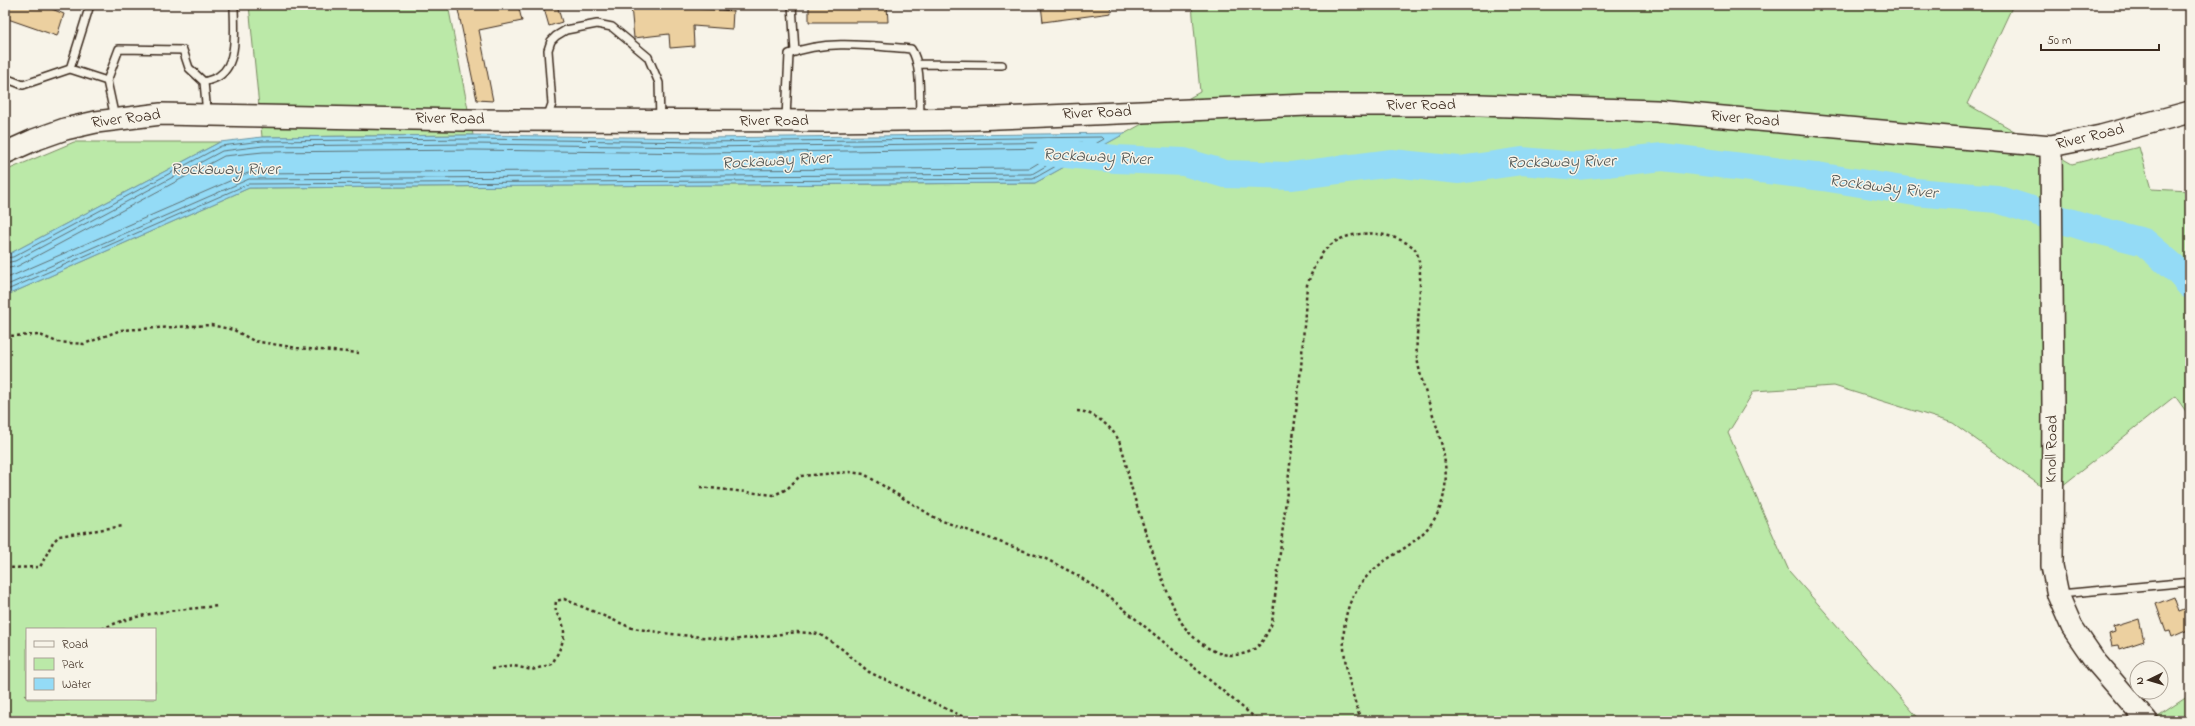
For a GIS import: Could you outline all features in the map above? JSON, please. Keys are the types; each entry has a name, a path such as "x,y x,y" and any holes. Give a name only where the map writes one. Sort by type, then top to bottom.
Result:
{"street":[{"name":"River Road","path":"5,153 34,140 65,129 161,114 546,120 786,121 920,119 1308,105 1480,105 1656,111 2051,146 2101,136 2190,112"},
{"name":"Knoll Road","path":"2051,146 2053,407 2052,566 2058,595 2072,627 2096,662 2147,721"}],"lane":[{"path":"70,69 90,5"},
{"path":"204,82 219,76 229,64 233,48 234,5"},
{"path":"792,5 795,52"},
{"path":"546,120 552,104 548,50 551,41 566,30 597,24 612,26 648,57 659,84 660,120"},
{"path":"786,121 789,54 805,48 864,46 911,49 915,55 917,64 920,119"},
{"path":"116,120 107,81 119,49 183,50 189,68 204,82 207,114"},
{"path":"917,64 1002,65"},
{"path":"5,78 23,85 70,69 107,81"},
{"path":"2058,595 2190,582"}],"path":[{"path":"1077,411 1083,411 1105,423 1118,439 1134,497 1157,563 1172,605 1184,626 1208,648 1224,655 1237,655 1254,650 1263,642 1272,623 1301,368 1308,285 1312,273 1325,249 1341,238 1368,232 1402,239 1416,250 1420,258 1421,278 1416,332 1417,357 1445,460 1445,490 1441,507 1426,531 1368,575 1356,589 1348,608 1342,638 1346,666 1361,721"},
{"path":"5,336 40,335 57,342 84,344 121,330 211,325 234,330 254,341 296,348 359,353"},
{"path":"700,486 774,495 787,489 800,476 849,472 864,474 937,519 1046,559 1077,574 1114,601 1259,721"},
{"path":"5,568 40,567 53,542 59,536 123,526"},
{"path":"491,669 514,666 532,670 552,664 561,647 563,625 555,613 556,601 564,599 632,628 671,634 733,640 797,632 819,634 842,649 869,672 972,721"},
{"path":"104,628 119,621 157,612 218,606"}],"green space":[{"path":"249,5 448,5 473,135 262,137"},
{"path":"1192,5 2013,5 1967,104 2072,164 2139,147 2151,189 2190,191 2190,417 2175,396 2052,494 1953,423 1834,386 1754,391 1728,433 1789,571 1921,721 5,721 5,296 249,188 1035,183 1200,92"},
{"path":"74,142 220,142 11,253 5,254 5,171"},
{"path":"2190,695 2190,721 2163,721 2158,716"}],"water":[{"name":"Rockaway River","path":"1126,133 1035,183 249,188 5,296 5,254 11,253 220,142 262,137 473,135 703,138"}],"building":[{"path":"5,5 54,5 52,9 64,14 57,36 5,18"},
{"path":"457,5 518,5 522,21 479,30 493,101 477,100"},
{"path":"543,5 557,5 562,22 549,26"},
{"path":"691,5 691,8 733,11 732,29 693,26 694,46 670,48 669,34 634,38 631,6"},
{"path":"809,5 887,5 888,22 809,22"},
{"path":"1041,5 1110,5 1111,13 1043,22"},
{"path":"2174,597 2179,612 2190,608 2190,629 2172,637 2170,631 2166,632 2156,604"},
{"path":"2139,619 2144,641 2120,649 2119,645 2112,646 2109,634 2115,632 2114,627"}],"waterway":[{"name":"Rockaway River","path":"1047,152 1116,159 1184,162 1225,174 1291,176 1392,163 1459,170 1522,161 1577,166 1663,157 1823,177 1915,192 1997,199 2085,227 2144,242 2178,271 2190,285"}]}
